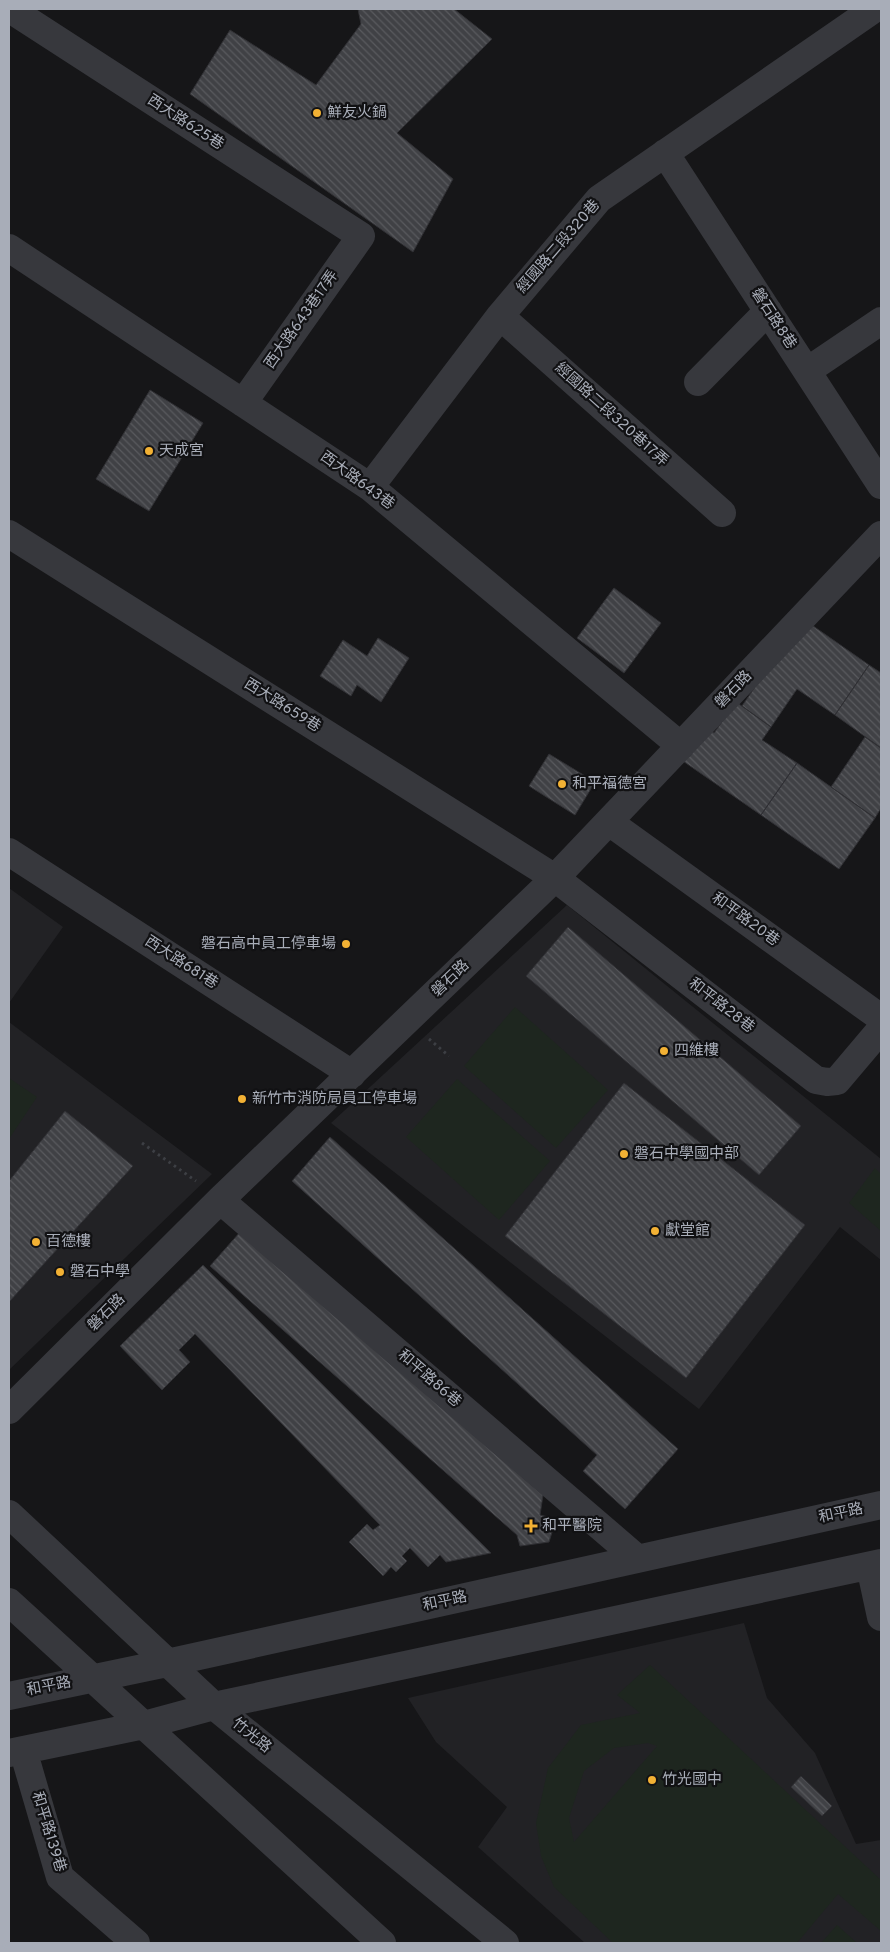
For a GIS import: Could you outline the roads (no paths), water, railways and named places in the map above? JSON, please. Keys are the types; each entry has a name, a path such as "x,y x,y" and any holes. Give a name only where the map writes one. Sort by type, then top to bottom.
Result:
{"street":[{"name":"西大路625巷","path":"10,9 361,236"},
{"name":"經國路二段320巷","path":"370,487 500,316 598,199 874,9"},
{"name":"磐石路8巷","path":"665,153 881,485"},
{"name":"西大路643巷17弄","path":"243,403 361,236"},
{"name":"西大路643巷","path":"9,248 370,487 681,746"},
{"path":"698,382 768,311"},
{"name":"經國路二段320巷17弄","path":"500,316 722,513"},
{"path":"808,371 881,322"},
{"name":"西大路659巷","path":"9,534 556,878"},
{"name":"磐石路","path":"9,1410 220,1200 556,878 881,535"},
{"name":"和平路20巷","path":"609,822 881,1018"},
{"name":"西大路681巷","path":"9,852 352,1074"},
{"name":"和平路28巷","path":"556,878 816,1080 837,1081 881,1029"},
{"name":"和平路86巷","path":"220,1200 638,1559"},
{"name":"和平路","path":"9,1696 881,1506"},
{"name":"竹光路","path":"9,1514 214,1706 505,1943"},
{"path":"16,1751 144,1725 214,1706 876,1564 881,1617"},
{"path":"9,1602 381,1943"},
{"name":"和平路139巷","path":"16,1751 60,1877 136,1943"}],"place":[{"name":"鮮友火鍋","path":"317,113"},
{"name":"天成宮","path":"149,451"},
{"name":"和平福德宮","path":"562,784"},
{"name":"磐石高中員工停車場","path":"346,944"},
{"name":"四維樓","path":"664,1051"},
{"name":"新竹市消防局員工停車場","path":"242,1099"},
{"name":"磐石中學國中部","path":"624,1154"},
{"name":"獻堂館","path":"655,1231"},
{"name":"百德樓","path":"36,1242"},
{"name":"磐石中學","path":"60,1272"},
{"name":"和平醫院","path":"531,1526"},
{"name":"竹光國中","path":"652,1780"}]}
